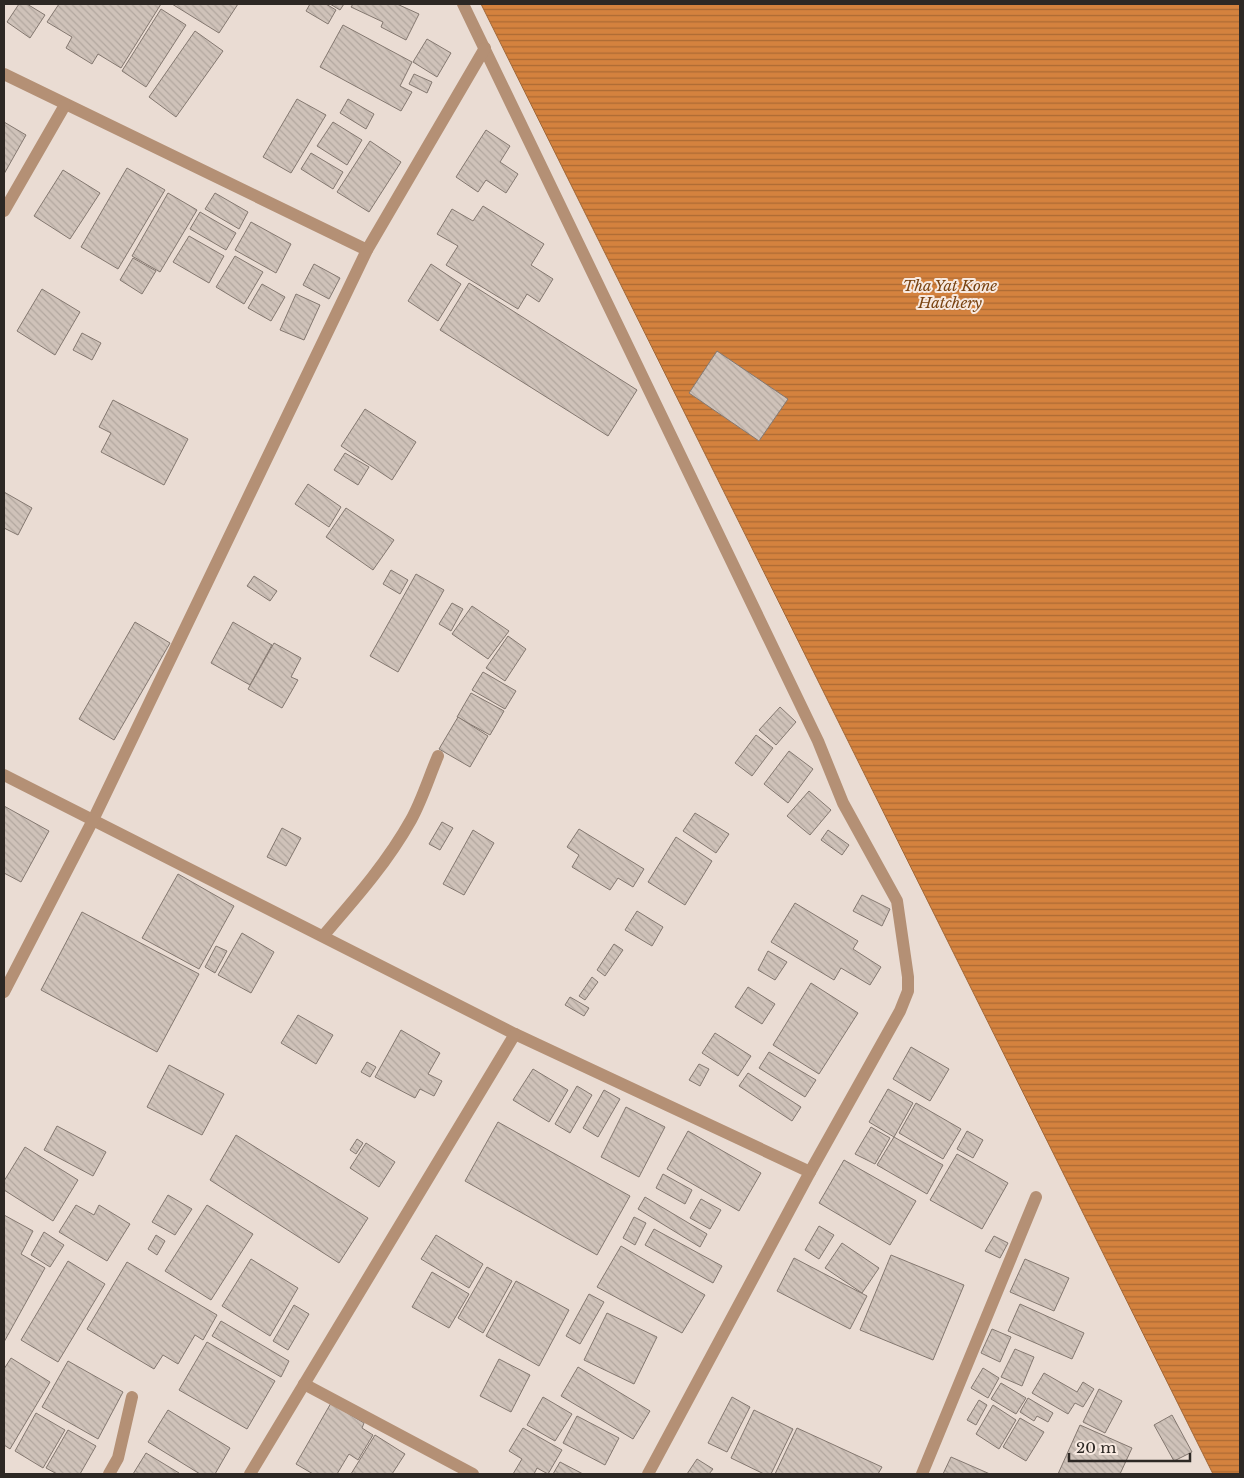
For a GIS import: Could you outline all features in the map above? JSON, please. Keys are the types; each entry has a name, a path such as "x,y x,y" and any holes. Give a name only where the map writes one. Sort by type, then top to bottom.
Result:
{"street":[{"path":"463,4 814,732 843,803 897,900 908,991 900,1011 810,1172 648,1474"},
{"path":"4,992 93,820 367,250 485,48"},
{"path":"4,74 64,105 367,250"},
{"path":"4,211 64,105"},
{"path":"323,936 370,880 390,852 411,818 438,756"},
{"path":"4,775 515,1034 810,1172"},
{"path":"250,1474 515,1034"},
{"path":"922,1474 1036,1197"},
{"path":"304,1384 473,1474"},
{"path":"109,1474 118,1458 132,1397"}],"water":[{"name":"Tha Yat Kone Hatchery","path":"481,4 1240,4 1240,1474 1213,1474"}],"building":[{"path":"19,4 27,4 45,15 30,38 7,22"},
{"path":"59,4 161,4 121,68 98,54 92,64 66,48 72,37 47,22"},
{"path":"172,4 238,4 219,33"},
{"path":"310,4 326,4 336,10 328,24 306,11"},
{"path":"330,4 344,4 340,10"},
{"path":"353,4 397,4 419,14 406,40 381,27 383,22 351,7"},
{"path":"161,9 186,25 146,87 122,71"},
{"path":"343,25 412,62 400,86 412,92 401,111 320,67"},
{"path":"195,31 223,51 176,117 149,97"},
{"path":"427,39 451,53 437,77 413,62"},
{"path":"414,74 432,82 427,93 409,84"},
{"path":"297,99 326,115 291,173 263,157"},
{"path":"348,99 374,114 366,129 340,113"},
{"path":"4,122 26,135 4,174"},
{"path":"333,122 362,140 347,165 317,146"},
{"path":"486,130 510,146 500,162 518,174 506,193 486,180 478,192 456,177"},
{"path":"370,141 401,162 369,212 337,192"},
{"path":"311,153 343,172 333,189 301,169"},
{"path":"127,168 165,190 118,269 81,247"},
{"path":"63,170 100,193 70,239 34,216"},
{"path":"168,193 197,210 160,272 132,256"},
{"path":"215,193 248,212 239,229 205,209"},
{"path":"483,206 544,244 531,265 553,279 539,302 527,294 518,309 446,265 458,246 437,234 452,209 473,221"},
{"path":"200,212 236,233 226,250 190,229"},
{"path":"251,222 291,244 276,273 235,250"},
{"path":"189,236 224,256 209,283 173,262"},
{"path":"235,256 263,272 244,304 216,287"},
{"path":"133,258 156,271 142,294 120,280"},
{"path":"314,264 340,278 329,299 303,285"},
{"path":"431,264 461,284 438,321 408,301"},
{"path":"469,283 637,390 608,436 440,330"},
{"path":"262,284 285,297 271,321 248,308"},
{"path":"42,289 80,312 55,355 17,331"},
{"path":"296,294 320,305 304,340 280,330"},
{"path":"82,333 101,343 92,360 73,350"},
{"path":"717,351 788,399 759,441 689,393"},
{"path":"113,400 188,439 164,485 101,452 111,433 99,427"},
{"path":"365,409 416,442 392,480 341,446"},
{"path":"345,453 369,467 358,485 334,470"},
{"path":"308,484 341,507 329,527 295,504"},
{"path":"4,492 32,508 18,535 4,528"},
{"path":"346,508 394,540 373,570 326,537"},
{"path":"391,570 408,580 400,594 383,584"},
{"path":"416,574 444,590 398,672 370,656"},
{"path":"254,576 277,591 270,601 247,586"},
{"path":"452,603 463,609 451,631 439,624"},
{"path":"472,606 509,631 488,659 452,634"},
{"path":"135,622 170,643 114,740 79,719"},
{"path":"233,622 272,645 250,685 211,663"},
{"path":"508,636 526,649 505,681 486,668"},
{"path":"274,643 301,658 291,677 298,680 282,708 248,689"},
{"path":"483,672 516,691 505,709 472,690"},
{"path":"471,693 504,711 490,735 457,717"},
{"path":"780,707 796,722 776,745 759,730"},
{"path":"458,717 488,736 470,767 439,749"},
{"path":"756,735 773,748 752,776 735,763"},
{"path":"789,751 813,769 788,803 764,784"},
{"path":"809,791 831,810 810,835 787,816"},
{"path":"4,806 49,831 21,882 4,873"},
{"path":"695,813 729,834 716,853 683,831"},
{"path":"442,822 453,828 440,850 429,844"},
{"path":"282,828 301,838 286,866 267,857"},
{"path":"579,829 644,869 633,887 618,878 610,890 572,867 579,855 567,847"},
{"path":"473,830 494,843 464,895 443,884"},
{"path":"828,830 849,845 842,855 821,840"},
{"path":"676,837 712,861 685,905 648,882"},
{"path":"178,874 234,906 199,969 142,938"},
{"path":"862,895 890,909 882,926 853,911"},
{"path":"795,903 858,941 853,949 881,967 870,985 841,968 834,980 771,942"},
{"path":"637,911 663,927 652,946 625,930"},
{"path":"82,912 199,974 157,1052 41,990"},
{"path":"242,933 274,952 251,993 218,975"},
{"path":"614,944 623,950 605,976 597,970"},
{"path":"216,946 227,951 215,973 205,967"},
{"path":"768,951 787,962 775,980 758,970"},
{"path":"592,977 598,982 585,1000 579,996"},
{"path":"811,983 858,1013 819,1074 773,1045"},
{"path":"748,987 775,1004 762,1024 735,1007"},
{"path":"570,997 589,1008 584,1016 565,1005"},
{"path":"298,1015 333,1035 316,1064 281,1043"},
{"path":"401,1030 440,1053 428,1074 442,1081 434,1096 420,1089 415,1098 375,1077"},
{"path":"715,1033 751,1056 738,1076 702,1053"},
{"path":"911,1047 949,1069 930,1101 893,1079"},
{"path":"769,1052 816,1080 805,1097 759,1068"},
{"path":"367,1062 376,1067 370,1077 361,1072"},
{"path":"699,1064 709,1069 700,1086 689,1080"},
{"path":"169,1065 224,1094 202,1135 147,1107"},
{"path":"533,1069 568,1090 549,1122 513,1100"},
{"path":"748,1073 801,1107 792,1121 739,1086"},
{"path":"577,1086 592,1095 570,1133 555,1124"},
{"path":"888,1089 913,1103 894,1137 869,1122"},
{"path":"604,1090 620,1099 598,1137 583,1128"},
{"path":"916,1103 961,1129 943,1159 899,1133"},
{"path":"626,1107 665,1127 639,1177 601,1157"},
{"path":"498,1122 630,1196 597,1255 465,1181"},
{"path":"57,1126 106,1152 93,1176 44,1150"},
{"path":"871,1127 890,1138 875,1164 855,1154"},
{"path":"688,1131 761,1173 739,1211 667,1169"},
{"path":"967,1131 983,1140 973,1158 957,1149"},
{"path":"236,1135 368,1218 339,1263 210,1180"},
{"path":"894,1137 943,1165 927,1194 877,1165"},
{"path":"357,1139 363,1143 356,1154 350,1150"},
{"path":"366,1143 395,1162 379,1187 350,1168"},
{"path":"25,1147 78,1180 53,1221 4,1190 4,1181"},
{"path":"957,1154 1008,1183 982,1229 930,1200"},
{"path":"844,1160 916,1201 890,1245 819,1203"},
{"path":"663,1174 692,1190 685,1204 656,1188"},
{"path":"168,1195 192,1209 175,1235 152,1222"},
{"path":"645,1197 707,1234 700,1247 638,1209"},
{"path":"701,1199 721,1210 710,1229 690,1218"},
{"path":"76,1205 94,1215 99,1205 130,1224 107,1261 59,1232"},
{"path":"207,1205 253,1234 211,1300 165,1271"},
{"path":"4,1215 33,1231 21,1254 45,1268 4,1342"},
{"path":"634,1217 646,1223 635,1245 623,1238"},
{"path":"819,1226 834,1235 819,1259 805,1250"},
{"path":"654,1229 722,1266 713,1283 645,1245"},
{"path":"44,1232 64,1245 50,1267 31,1255"},
{"path":"156,1235 165,1241 157,1255 148,1249"},
{"path":"436,1235 483,1264 469,1288 421,1259"},
{"path":"994,1236 1008,1243 1000,1258 985,1251"},
{"path":"842,1243 879,1268 862,1293 825,1268"},
{"path":"621,1246 705,1295 682,1333 597,1287"},
{"path":"891,1255 964,1285 933,1360 860,1330"},
{"path":"794,1258 867,1296 850,1329 777,1291"},
{"path":"251,1259 298,1288 270,1336 222,1306"},
{"path":"1025,1259 1069,1278 1054,1311 1010,1292"},
{"path":"68,1261 105,1284 58,1362 21,1340"},
{"path":"127,1262 217,1315 203,1340 195,1335 178,1364 163,1355 154,1369 87,1329"},
{"path":"487,1267 512,1281 483,1333 458,1318"},
{"path":"432,1272 469,1294 449,1328 412,1307"},
{"path":"516,1281 569,1310 539,1366 486,1336"},
{"path":"589,1294 604,1302 580,1344 566,1336"},
{"path":"1020,1304 1084,1333 1072,1359 1008,1331"},
{"path":"294,1305 309,1314 288,1350 273,1341"},
{"path":"607,1313 657,1337 634,1384 584,1360"},
{"path":"221,1321 289,1361 281,1377 212,1336"},
{"path":"992,1329 1011,1337 1000,1362 981,1353"},
{"path":"207,1342 275,1381 247,1429 179,1390"},
{"path":"1015,1349 1034,1357 1022,1386 1001,1377"},
{"path":"11,1358 50,1382 10,1449 4,1445 4,1369"},
{"path":"499,1359 530,1375 511,1412 480,1396"},
{"path":"68,1361 123,1392 98,1439 42,1407"},
{"path":"578,1367 650,1411 633,1439 561,1396"},
{"path":"983,1368 999,1378 988,1398 971,1388"},
{"path":"1044,1373 1077,1392 1083,1382 1094,1389 1083,1407 1075,1403 1068,1414 1032,1393"},
{"path":"1001,1383 1026,1398 1016,1414 991,1399"},
{"path":"1099,1389 1122,1401 1105,1433 1083,1422"},
{"path":"543,1397 572,1414 555,1441 527,1425"},
{"path":"732,1397 750,1407 727,1452 708,1443"},
{"path":"1028,1398 1053,1413 1048,1422 1037,1416 1034,1421 1020,1412"},
{"path":"979,1400 987,1405 976,1425 967,1420"},
{"path":"331,1403 364,1423 362,1428 373,1435 358,1460 349,1454 337,1474 313,1474 296,1464"},
{"path":"993,1405 1016,1420 999,1449 976,1434"},
{"path":"168,1410 230,1448 215,1474 200,1474 148,1442"},
{"path":"754,1410 793,1429 771,1474 764,1474 731,1458"},
{"path":"36,1413 65,1430 43,1468 15,1451"},
{"path":"1172,1415 1192,1452 1174,1461 1154,1425"},
{"path":"577,1416 619,1438 605,1465 563,1443"},
{"path":"1020,1418 1044,1432 1026,1461 1003,1447"},
{"path":"1080,1425 1132,1448 1120,1474 1058,1474"},
{"path":"523,1428 562,1450 548,1474 537,1468 534,1474 513,1474 522,1459 509,1451"},
{"path":"797,1428 882,1467 878,1474 775,1474"},
{"path":"68,1430 96,1446 80,1474 57,1474 46,1468"},
{"path":"375,1435 405,1454 392,1474 351,1474"},
{"path":"146,1453 179,1473 133,1474"},
{"path":"951,1457 990,1474 943,1474"},
{"path":"697,1459 713,1469 709,1474 687,1474"},
{"path":"560,1462 583,1474 553,1474"}]}
